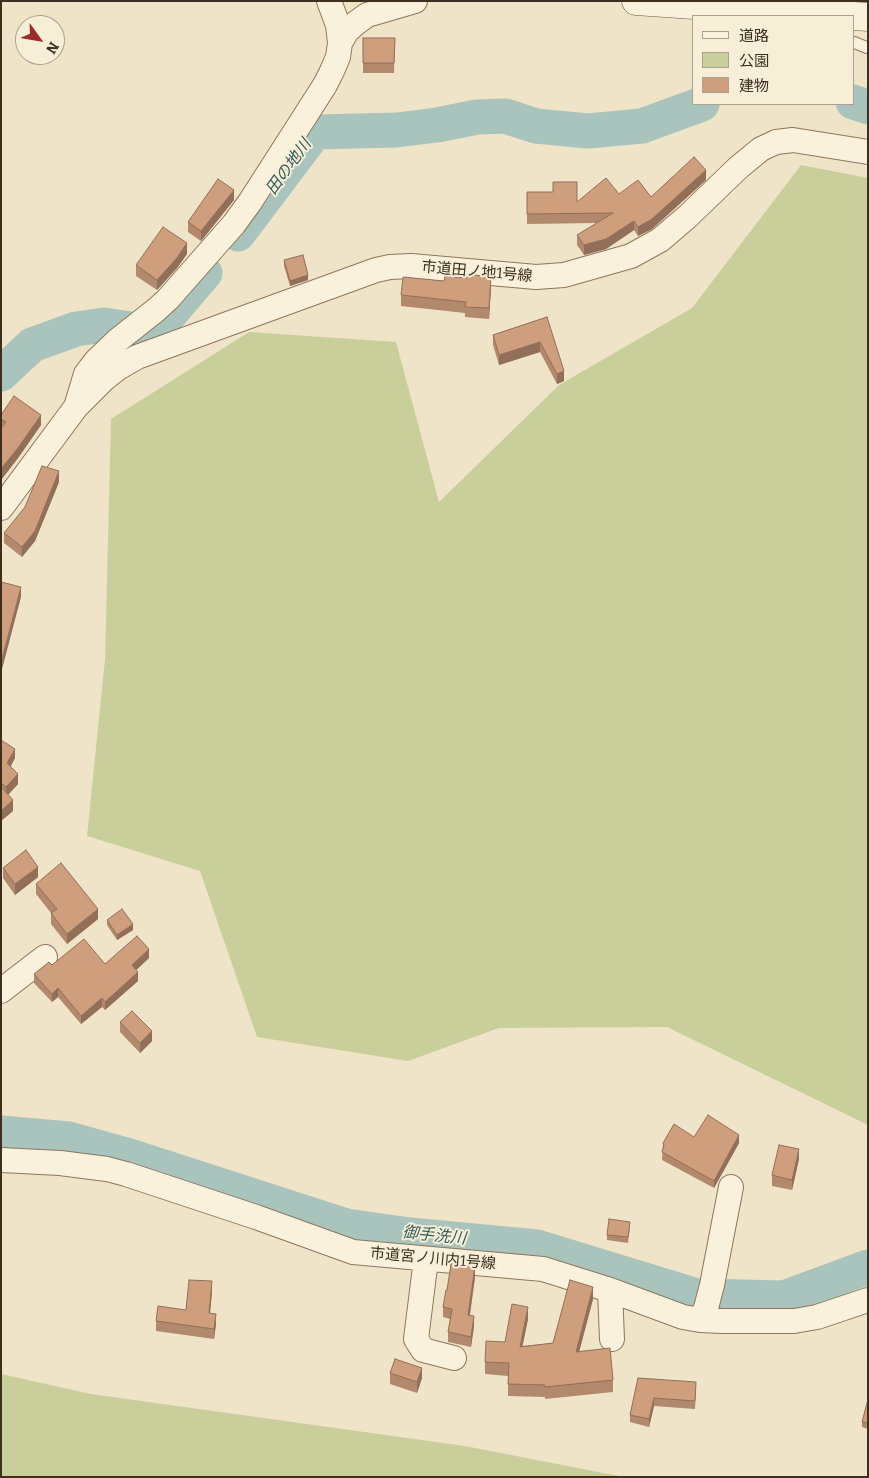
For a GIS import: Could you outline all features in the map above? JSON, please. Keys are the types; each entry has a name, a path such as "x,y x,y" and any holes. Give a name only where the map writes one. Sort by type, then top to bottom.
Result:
{"main road":[{"path":"636,1 824,15"},
{"path":"854,16 868,17"}],"street":[{"path":"1,508 76,407 86,374 118,340 168,299 234,224 325,86 338,57 340,43 338,25 328,1"},
{"path":"340,43 347,32 367,15 415,1"},
{"name":"市道田ノ地1号線","path":"76,407 104,378 137,357 366,273 390,266 411,266 536,277 564,275 631,256 645,250 687,217 753,155 776,142 793,140 868,152"},
{"path":"1,991 45,956"},
{"name":"市道宮ノ川内1号線","path":"1,1160 60,1163 116,1171 256,1217 352,1252 543,1269 610,1290 683,1317 703,1314 722,1321 794,1321 817,1317 868,1300"},
{"path":"703,1314 712,1285 731,1187"},
{"path":"426,1260 416,1339 423,1350 454,1358"},
{"path":"610,1290 612,1339"}],"lane":[{"path":"854,42 868,48"}],"green space":[{"path":"801,165 868,178 868,1125 667,1027 499,1028 408,1061 257,1037 200,871 87,836 105,659 111,419 249,332 396,342 439,502 559,385 692,308"},
{"path":"1,1374 91,1394 465,1446 624,1477 1,1477"}],"building":[{"path":"363,38 395,38 394,63 363,63"},
{"path":"694,157 706,170 652,219 638,227 634,221 606,239 584,245 577,235 613,213 527,214 527,192 553,192 553,182 577,182 577,202 606,178 619,194 638,180 651,197"},
{"path":"218,179 234,190 201,231 188,222"},
{"path":"163,227 187,243 177,258 157,280 136,265"},
{"path":"303,255 308,275 290,281 284,260"},
{"path":"467,274 491,277 489,308 465,307 466,302 401,295 403,277 444,281 445,276 467,278"},
{"path":"547,317 564,371 557,374 540,342 499,355 493,335"},
{"path":"14,396 41,415 1,469 1,428 6,422 1,419 1,415"},
{"path":"42,466 59,471 35,531 22,547 4,533 25,507"},
{"path":"1,582 21,587 1,663"},
{"path":"1,740 15,749 7,763 18,774 6,787 1,783"},
{"path":"1,787 13,800 1,811"},
{"path":"26,850 38,867 15,884 3,868"},
{"path":"61,863 98,909 67,934 51,913 57,909 36,884"},
{"path":"122,909 133,924 117,935 107,920"},
{"path":"137,936 149,949 132,965 138,972 105,1002 102,998 81,1016 58,988 52,994 34,974 49,962 52,965 84,939 105,964"},
{"path":"132,1011 152,1031 140,1043 120,1022"},
{"path":"708,1115 739,1135 714,1181 662,1152 663,1143 674,1124 694,1137"},
{"path":"779,1145 799,1149 792,1180 772,1175"},
{"path":"609,1219 630,1222 628,1237 607,1235"},
{"path":"451,1264 475,1266 468,1315 474,1316 471,1337 448,1332 452,1309 443,1307"},
{"path":"189,1280 212,1281 209,1313 216,1314 214,1329 156,1321 158,1306 186,1310"},
{"path":"570,1280 593,1287 576,1352 610,1348 613,1380 545,1387 545,1385 508,1384 509,1363 485,1362 486,1341 505,1342 512,1304 528,1307 520,1347 553,1343"},
{"path":"395,1359 422,1368 417,1382 390,1373"},
{"path":"638,1378 696,1382 695,1401 654,1398 649,1419 630,1415"},
{"path":"868,1403 868,1423 862,1422"}],"waterway":[{"name":"田の地川","path":"854,102 868,107"},
{"name":"田の地川","path":"238,234 315,132 397,130 477,117 505,116 536,126 588,131 642,126 699,105"},
{"name":"田の地川","path":"1,374 32,345 76,329 104,325 144,331 170,314 205,273"},
{"name":"御手洗川","path":"1,1133 69,1139 123,1154 346,1226 410,1235 537,1247 697,1296 784,1298 868,1267"}]}
